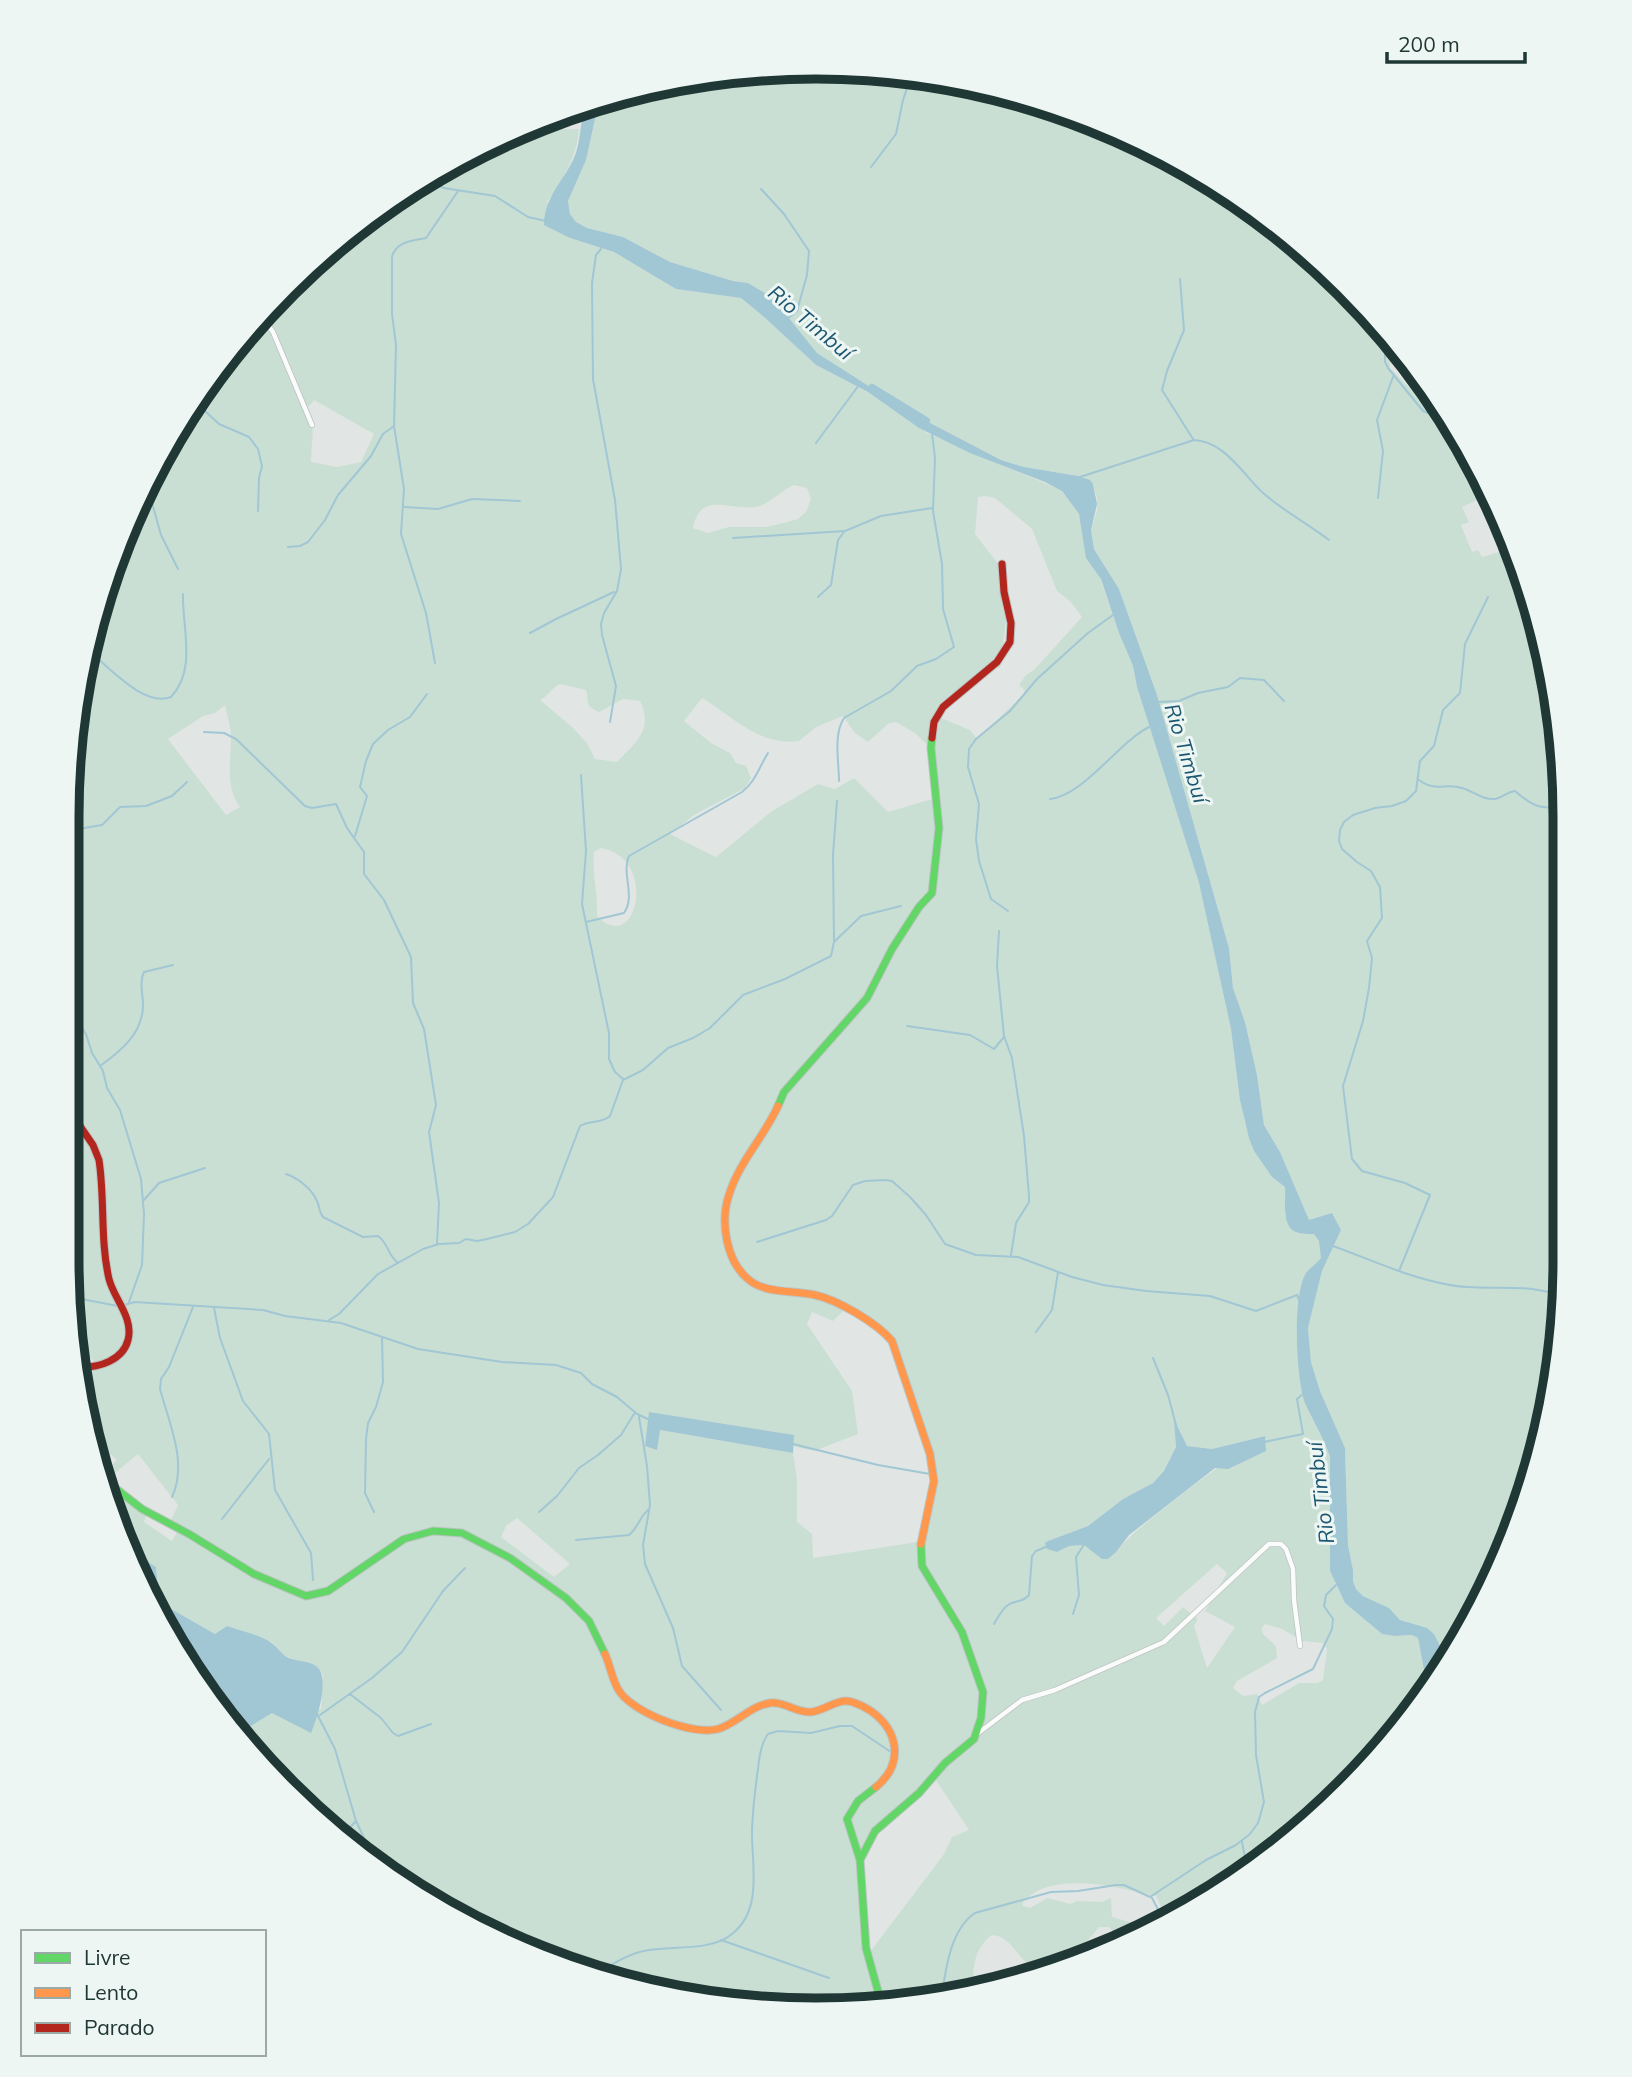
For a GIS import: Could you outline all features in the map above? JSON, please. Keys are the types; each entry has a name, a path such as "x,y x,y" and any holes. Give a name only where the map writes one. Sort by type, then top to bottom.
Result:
{"street":[{"path":"268,324 312,425"},
{"path":"977,1734 984,1701 981,1684 968,1655 962,1632 922,1566 921,1545 933,1472 930,1454 892,1340 874,1325 817,1295 762,1287 748,1280 734,1262 726,1235 725,1212 729,1194 743,1164 768,1128 784,1092 867,998 892,949 919,907 932,893 939,828 931,748 934,722 943,706 997,662 1010,642 1011,623 1004,592 1002,564"},
{"path":"79,1125 99,1160 110,1279 129,1330 128,1341 120,1354 97,1366 87,1367"},
{"path":"115,1489 142,1509 254,1574 306,1596 328,1591 415,1534 449,1531 475,1538 546,1582 584,1614 594,1629 623,1698 639,1709 689,1729 712,1731 769,1703 811,1712 842,1701 854,1702 879,1717 889,1731 895,1755 894,1766 885,1781 853,1805 848,1812 848,1826 860,1860 866,1948 879,1995"},
{"path":"118,1491 118,1496"},
{"path":"860,1860 875,1831 919,1793 945,1763 977,1734 1021,1700 1055,1690 1164,1642 1269,1544 1281,1544 1291,1560 1300,1646"}],"green space":[{"path":"768,80 864,80 912,85 1007,104 1053,118 1142,155 1226,203 1265,231 1337,295 1370,330 1391,355 1390,368 1432,410 1454,447 1481,498 1462,507 1469,522 1461,525 1472,552 1478,550 1482,557 1503,551 1528,625 1547,720 1553,816 1553,1261 1547,1357 1528,1452 1497,1543 1477,1587 1441,1651 1437,1643 1400,1620 1389,1608 1363,1596 1353,1581 1348,1545 1345,1448 1320,1391 1311,1362 1308,1328 1322,1271 1341,1230 1309,1221 1280,1152 1264,1125 1257,1075 1245,1022 1233,988 1229,948 1157,695 1119,589 1094,549 1091,530 1097,511 1097,497 1093,484 1078,476 1024,467 1001,460 911,413 817,353 784,312 765,293 748,283 670,262 623,237 587,228 576,222 570,214 568,201 586,160 596,113 672,93"},
{"path":"579,129 568,167 547,202 570,238 614,252 676,289 741,298 816,365 868,392 927,433 1061,490 1079,514 1091,564 1098,572 1133,666 1137,687 1199,883 1231,1029 1244,1119 1254,1151 1272,1177 1285,1187 1285,1216 1297,1233 1314,1234 1321,1245 1321,1258 1307,1272 1298,1305 1305,1401 1330,1457 1335,1583 1345,1603 1382,1634 1412,1635 1418,1638 1425,1676 1370,1747 1302,1815 1226,1874 1185,1899 1163,1911 1156,1896 1105,1886 1067,1884 1049,1886 1034,1893 1023,1906 1030,1908 1047,1898 1070,1904 1077,1901 1102,1902 1111,1898 1112,1917 1133,1923 1134,1926 1115,1934 1109,1927 1099,1927 1081,1948 1053,1959 1029,1966 1011,1945 992,1935 978,1953 973,1981 864,1997 768,1997 672,1984 625,1973 534,1942 490,1922 406,1874 330,1815 262,1747 247,1729 271,1713 321,1709 323,1675 320,1670 283,1655 272,1642 215,1634 166,1606 158,1589 156,1567 142,1559 113,1481 148,1511 144,1522 172,1541 181,1525 171,1520 178,1505 138,1454 111,1476 109,1468 117,1460 103,1448 86,1363 97,1364 84,1351 80,1309 80,768 93,672 104,625 135,534 155,490 203,406 262,330 330,262 406,203 490,155 548,130","holes":["314,400 374,434 361,462 337,467 311,462 313,426 305,411","794,485 807,488 811,499 806,512 798,519 766,527 729,527 708,533 693,528 702,509 709,506 756,507","978,497 995,498 1032,529 1057,591 1070,601 1082,617 1034,670 1026,675 1019,685 1026,692 977,739 970,730 941,718 952,702 966,689 1000,668 1006,619 1006,574 975,534","560,684 586,690 589,705 599,712 623,699 640,701 644,711 644,728 617,762 595,759 587,743 540,700","702,698 747,729 785,742 799,741 816,727 843,716 855,733 868,742 889,723 896,722 915,733 934,752 939,797 888,812 854,778 835,789 818,784 772,811 716,857 670,834 694,815 745,788 751,778 746,766 736,763 730,753 711,743 684,721","225,705 231,734 232,791 240,807 226,815 168,739 203,716 215,713","601,848 619,855 630,869 636,885 636,901 631,915 623,924 611,925 597,916 594,852","844,1310 891,1339 936,1481 924,1541 813,1558 812,1534 797,1522 797,1479 793,1453 659,1430 794,1435 792,1446 814,1451 858,1434 852,1391 807,1324 812,1312 833,1321","1175,1421 1187,1446 1212,1449 1264,1436 1190,1488 1102,1559 1084,1545 1069,1546 1057,1552 1048,1541 1088,1526 1123,1499 1153,1483 1164,1471 1176,1447","517,1518 570,1564 554,1577 501,1537 506,1526","1217,1564 1227,1573 1205,1611 1235,1627 1207,1668 1194,1626 1198,1619 1183,1607 1164,1626 1156,1618","1265,1624 1282,1629 1302,1641 1323,1643 1327,1649 1323,1680 1318,1683 1299,1683 1262,1705 1257,1694 1243,1696 1233,1688 1237,1681 1277,1658 1276,1646 1263,1634 1262,1628","934,1777 969,1830 952,1837 944,1854 870,1952 863,1853 876,1832"]}],"water":[{"path":"596,113 586,160 568,201 570,214 576,222 587,228 623,237 670,262 748,283 765,293 784,312 817,353 911,413 1001,460 1024,467 1078,476 1090,480 1093,484 1097,504 1091,530 1094,549 1119,589 1157,695 1229,948 1233,988 1245,1022 1257,1075 1264,1125 1280,1152 1309,1220 1332,1213 1341,1230 1322,1271 1308,1328 1311,1362 1320,1391 1345,1448 1348,1545 1353,1581 1363,1596 1389,1608 1400,1620 1427,1628 1434,1634 1442,1650 1425,1676 1418,1638 1412,1635 1382,1634 1345,1603 1330,1571 1330,1457 1305,1403 1299,1375 1297,1337 1302,1284 1306,1273 1321,1258 1319,1241 1314,1234 1303,1234 1291,1229 1285,1212 1285,1187 1272,1177 1254,1151 1249,1138 1240,1100 1231,1029 1199,883 1137,687 1133,666 1101,579 1086,558 1079,514 1062,491 970,453 919,428 868,392 816,365 741,298 676,289 614,252 570,238 544,225 548,203 577,149 583,117"},
{"path":"649,1412 794,1435 793,1453 660,1430 657,1450 645,1446"},
{"path":"1174,1419 1187,1446 1212,1449 1265,1436 1266,1451 1228,1469 1215,1468 1129,1535 1108,1559 1102,1559 1084,1545 1069,1546 1057,1552 1047,1549 1045,1543 1048,1541 1088,1526 1123,1499 1153,1483 1164,1471 1176,1447"},
{"path":"142,1559 156,1567 158,1589 166,1606 215,1634 227,1626 268,1641 285,1656 316,1666 320,1671 323,1688 311,1733 272,1713 247,1729 203,1671 178,1630"}],"waterway":[{"path":"871,167 896,134 908,85"},
{"path":"436,185 495,196 528,217 546,221"},
{"path":"761,189 784,214 809,251 807,275 797,311 787,319"},
{"path":"435,663 426,613 401,534 404,489 394,426 396,345 392,314 392,257 401,245 426,238 458,191"},
{"path":"601,249 596,255 592,283 593,379 615,500 621,569 617,591 601,624 616,686 610,722"},
{"path":"1180,279 1184,330 1162,390 1193,439"},
{"path":"1385,348 1388,368 1423,411 1435,416"},
{"path":"1378,498 1383,451 1377,420 1393,377"},
{"path":"816,443 859,385"},
{"name":"Rio Timbuí","path":"872,388 926,421"},
{"path":"202,408 219,424 249,437 258,449 262,466 258,511"},
{"path":"288,547 308,542 325,520 338,495 371,456 383,434 394,426"},
{"path":"839,781 838,740 844,718 891,691 917,666 936,659 954,647 943,609 942,564 933,511 935,458 932,433"},
{"path":"1080,477 1194,440 1205,442 1224,452 1270,499 1329,540"},
{"path":"151,499 161,535 178,569"},
{"path":"404,507 438,509 472,499 520,501"},
{"path":"733,538 845,531 881,516 932,508"},
{"path":"818,597 831,585 838,540 844,532"},
{"path":"530,633 614,592"},
{"path":"96,658 139,692 161,699 171,697 179,686 186,661 183,594"},
{"path":"1399,1271 1430,1195 1405,1183 1362,1171 1352,1159 1343,1086 1363,1021 1369,988 1372,958 1367,941 1382,918 1380,887 1371,871 1342,849 1339,841 1340,830 1344,822 1353,815 1406,801 1416,791 1420,761 1434,746 1443,710 1460,693 1465,644 1488,597"},
{"path":"1008,911 991,899 979,861 976,839 979,804 968,767 969,749 976,739 1010,711 1037,679 1088,633 1113,615"},
{"path":"1158,702 1179,701 1198,693 1228,687 1240,678 1264,680 1284,701"},
{"path":"355,836 367,796 360,787 373,744 388,730 410,717 427,694"},
{"path":"1050,799 1075,789 1137,734 1149,727"},
{"path":"204,732 224,733 236,739 305,806 312,808 336,804 347,828 364,852 364,874 384,900 411,957 413,1003 424,1029 436,1105 429,1132 439,1203 437,1244"},
{"path":"586,922 624,913 629,899 629,856 742,792 754,779 768,753"},
{"path":"581,775 586,851 582,904 609,1033 609,1059 615,1072 623,1079"},
{"path":"1419,780 1436,787 1462,788 1490,799 1515,791 1537,806 1553,808"},
{"path":"79,830 102,825 120,807 146,806 172,796 187,782"},
{"path":"329,1320 339,1314 378,1274 423,1249 439,1244 459,1243 466,1239 487,1239 515,1232 528,1224 553,1197 580,1126 610,1116 623,1080 643,1070 668,1048 710,1028 743,995 785,979 831,956 834,942 833,855 837,801"},
{"path":"835,941 861,916 901,906"},
{"path":"999,931 997,966 1004,1036 1012,1058 1024,1136 1029,1196 1029,1202 1016,1223 1011,1255"},
{"path":"100,1066 116,1054 135,1033 142,1015 141,984 144,972 173,965"},
{"path":"79,1024 103,1071 107,1088 120,1110 141,1179 144,1214 142,1265 129,1302"},
{"path":"907,1026 970,1035 994,1049 1004,1037"},
{"path":"144,1200 159,1183 205,1168"},
{"path":"286,1174 300,1181 312,1192 323,1217 363,1237 378,1236 397,1262"},
{"path":"757,1242 826,1220 832,1216 853,1185 885,1180 892,1181 910,1197 945,1244 976,1255 1018,1257 1072,1277 1103,1285 1210,1296 1256,1311 1297,1295 1300,1302"},
{"path":"1333,1246 1435,1282 1464,1287 1535,1289 1552,1293"},
{"path":"1036,1332 1052,1310 1058,1272"},
{"path":"80,1299 118,1306"},
{"path":"124,1305 135,1302 263,1310 285,1316 341,1323 418,1349 502,1362 556,1365 581,1373 592,1384 617,1397 637,1414 650,1420"},
{"path":"172,1497 178,1457 160,1389 161,1379 169,1367 193,1307"},
{"path":"214,1308 220,1338 243,1401 269,1434 275,1490 311,1553 313,1580"},
{"path":"374,1512 365,1493 366,1439 368,1423 383,1382 382,1338"},
{"path":"1153,1358 1168,1395 1176,1425"},
{"path":"1264,1442 1303,1434 1297,1399 1303,1394"},
{"path":"539,1512 557,1496 579,1468 621,1435 634,1414"},
{"path":"639,1417 650,1505 643,1545 645,1564 673,1628 682,1666 721,1710"},
{"path":"793,1444 878,1465 930,1474"},
{"path":"222,1519 269,1459"},
{"path":"576,1540 629,1535 649,1509"},
{"path":"1073,1614 1079,1595 1076,1557 1085,1543"},
{"path":"994,1624 1006,1607 1029,1595 1032,1556 1036,1551 1048,1546"},
{"path":"320,1715 372,1678 402,1652 443,1591 465,1568"},
{"path":"943,1987 955,1939 960,1929 975,1913 1051,1892 1116,1885 1124,1885 1150,1897 1250,1834 1258,1823 1264,1802 1256,1755 1255,1712 1259,1697 1313,1669 1332,1629 1333,1619 1324,1606 1326,1595 1336,1585"},
{"path":"350,1694 381,1718 398,1736 431,1724"},
{"path":"317,1714 335,1749 356,1821 368,1847"},
{"path":"607,1967 642,1951 714,1943 732,1934 742,1924 748,1912 754,1884 754,1798 761,1751 768,1734 778,1731 811,1733 852,1726 891,1752"},
{"path":"348,1830 356,1821"},
{"path":"1242,1842 1246,1860"},
{"path":"1152,1898 1160,1913"},
{"path":"721,1940 829,1978"}],"traffic: fast":[{"path":"778,1106 784,1092 867,998 892,949 919,907 932,893 939,828 932,738"},
{"path":"115,1488 142,1509 254,1574 306,1596 328,1591 404,1539 433,1531 462,1533 510,1558 566,1598 589,1621 605,1654"},
{"path":"860,1860 875,1831 919,1793 945,1763 974,1739 981,1718 983,1692 962,1632 922,1566 921,1544"},
{"path":"876,1787 858,1801 847,1819 860,1860 866,1948 879,1995"}],"traffic: slow":[{"path":"778,1106 739,1172 729,1195 725,1228 730,1251 740,1271 755,1284 815,1295 835,1302 867,1320 892,1341 930,1454 934,1481 921,1544"},
{"path":"605,1654 616,1685 625,1698 648,1714 694,1729 718,1729 770,1703 811,1712 842,1701 859,1704 880,1719 892,1738 894,1758 891,1768 876,1787"}],"traffic: jam":[{"path":"932,738 934,722 943,707 997,662 1010,642 1011,623 1004,592 1002,564"},
{"path":"79,1125 93,1145 99,1160 106,1264 111,1286 126,1316 129,1332 125,1347 116,1358 87,1367"}]}
